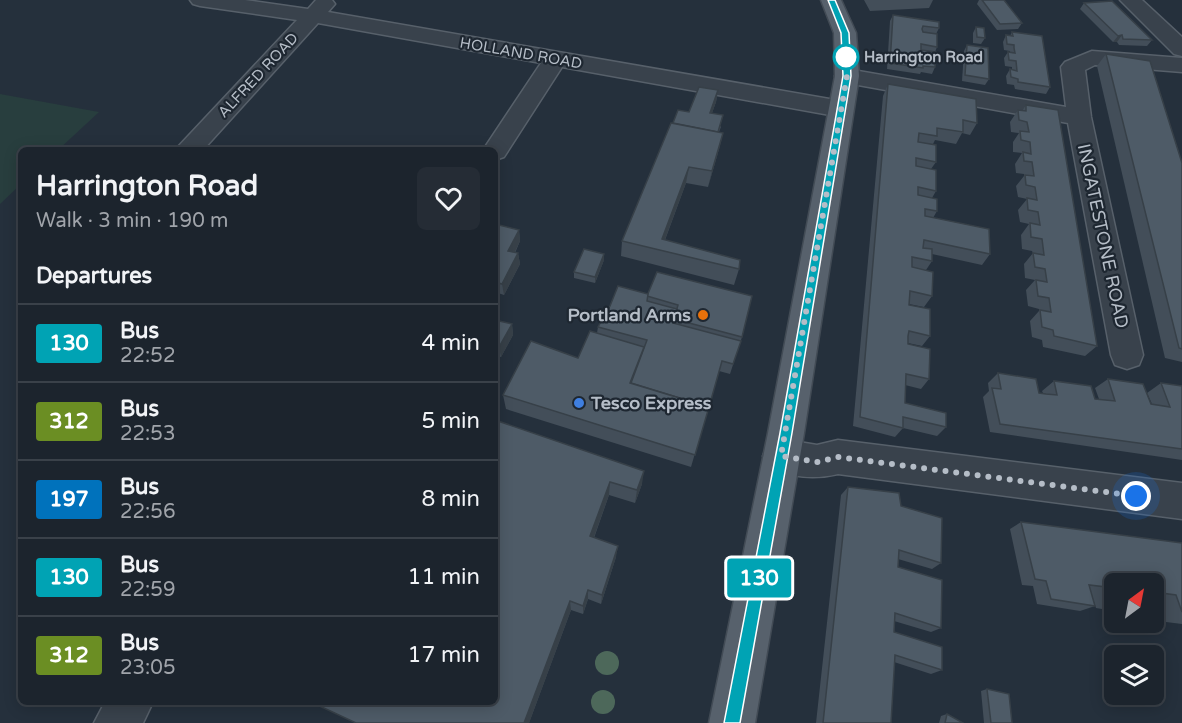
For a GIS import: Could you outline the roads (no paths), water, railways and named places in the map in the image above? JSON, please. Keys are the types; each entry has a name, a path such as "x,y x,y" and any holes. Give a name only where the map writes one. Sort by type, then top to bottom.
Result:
{"main road":[{"path":"732,723 847,76 845,33 831,0"}],"street":[{"name":"HOLLAND ROAD","path":"200,0 321,8 555,59 841,109"},
{"path":"1130,0 1182,49"},
{"name":"ALFRED ROAD","path":"191,147 321,8"},
{"name":"INGATESTONE ROAD","path":"1127,355 1079,117 1073,67 1092,58 1182,65"},
{"path":"498,147 555,59"},
{"path":"847,76 1079,117"},
{"path":"781,456 817,462 838,457 1182,501"},
{"path":"117,723 128,705"}],"place":[{"name":"Harrington Road","path":"846,57"},
{"name":"Portland Arms","path":"703,315"},
{"name":"Tesco Express","path":"579,403"}]}
